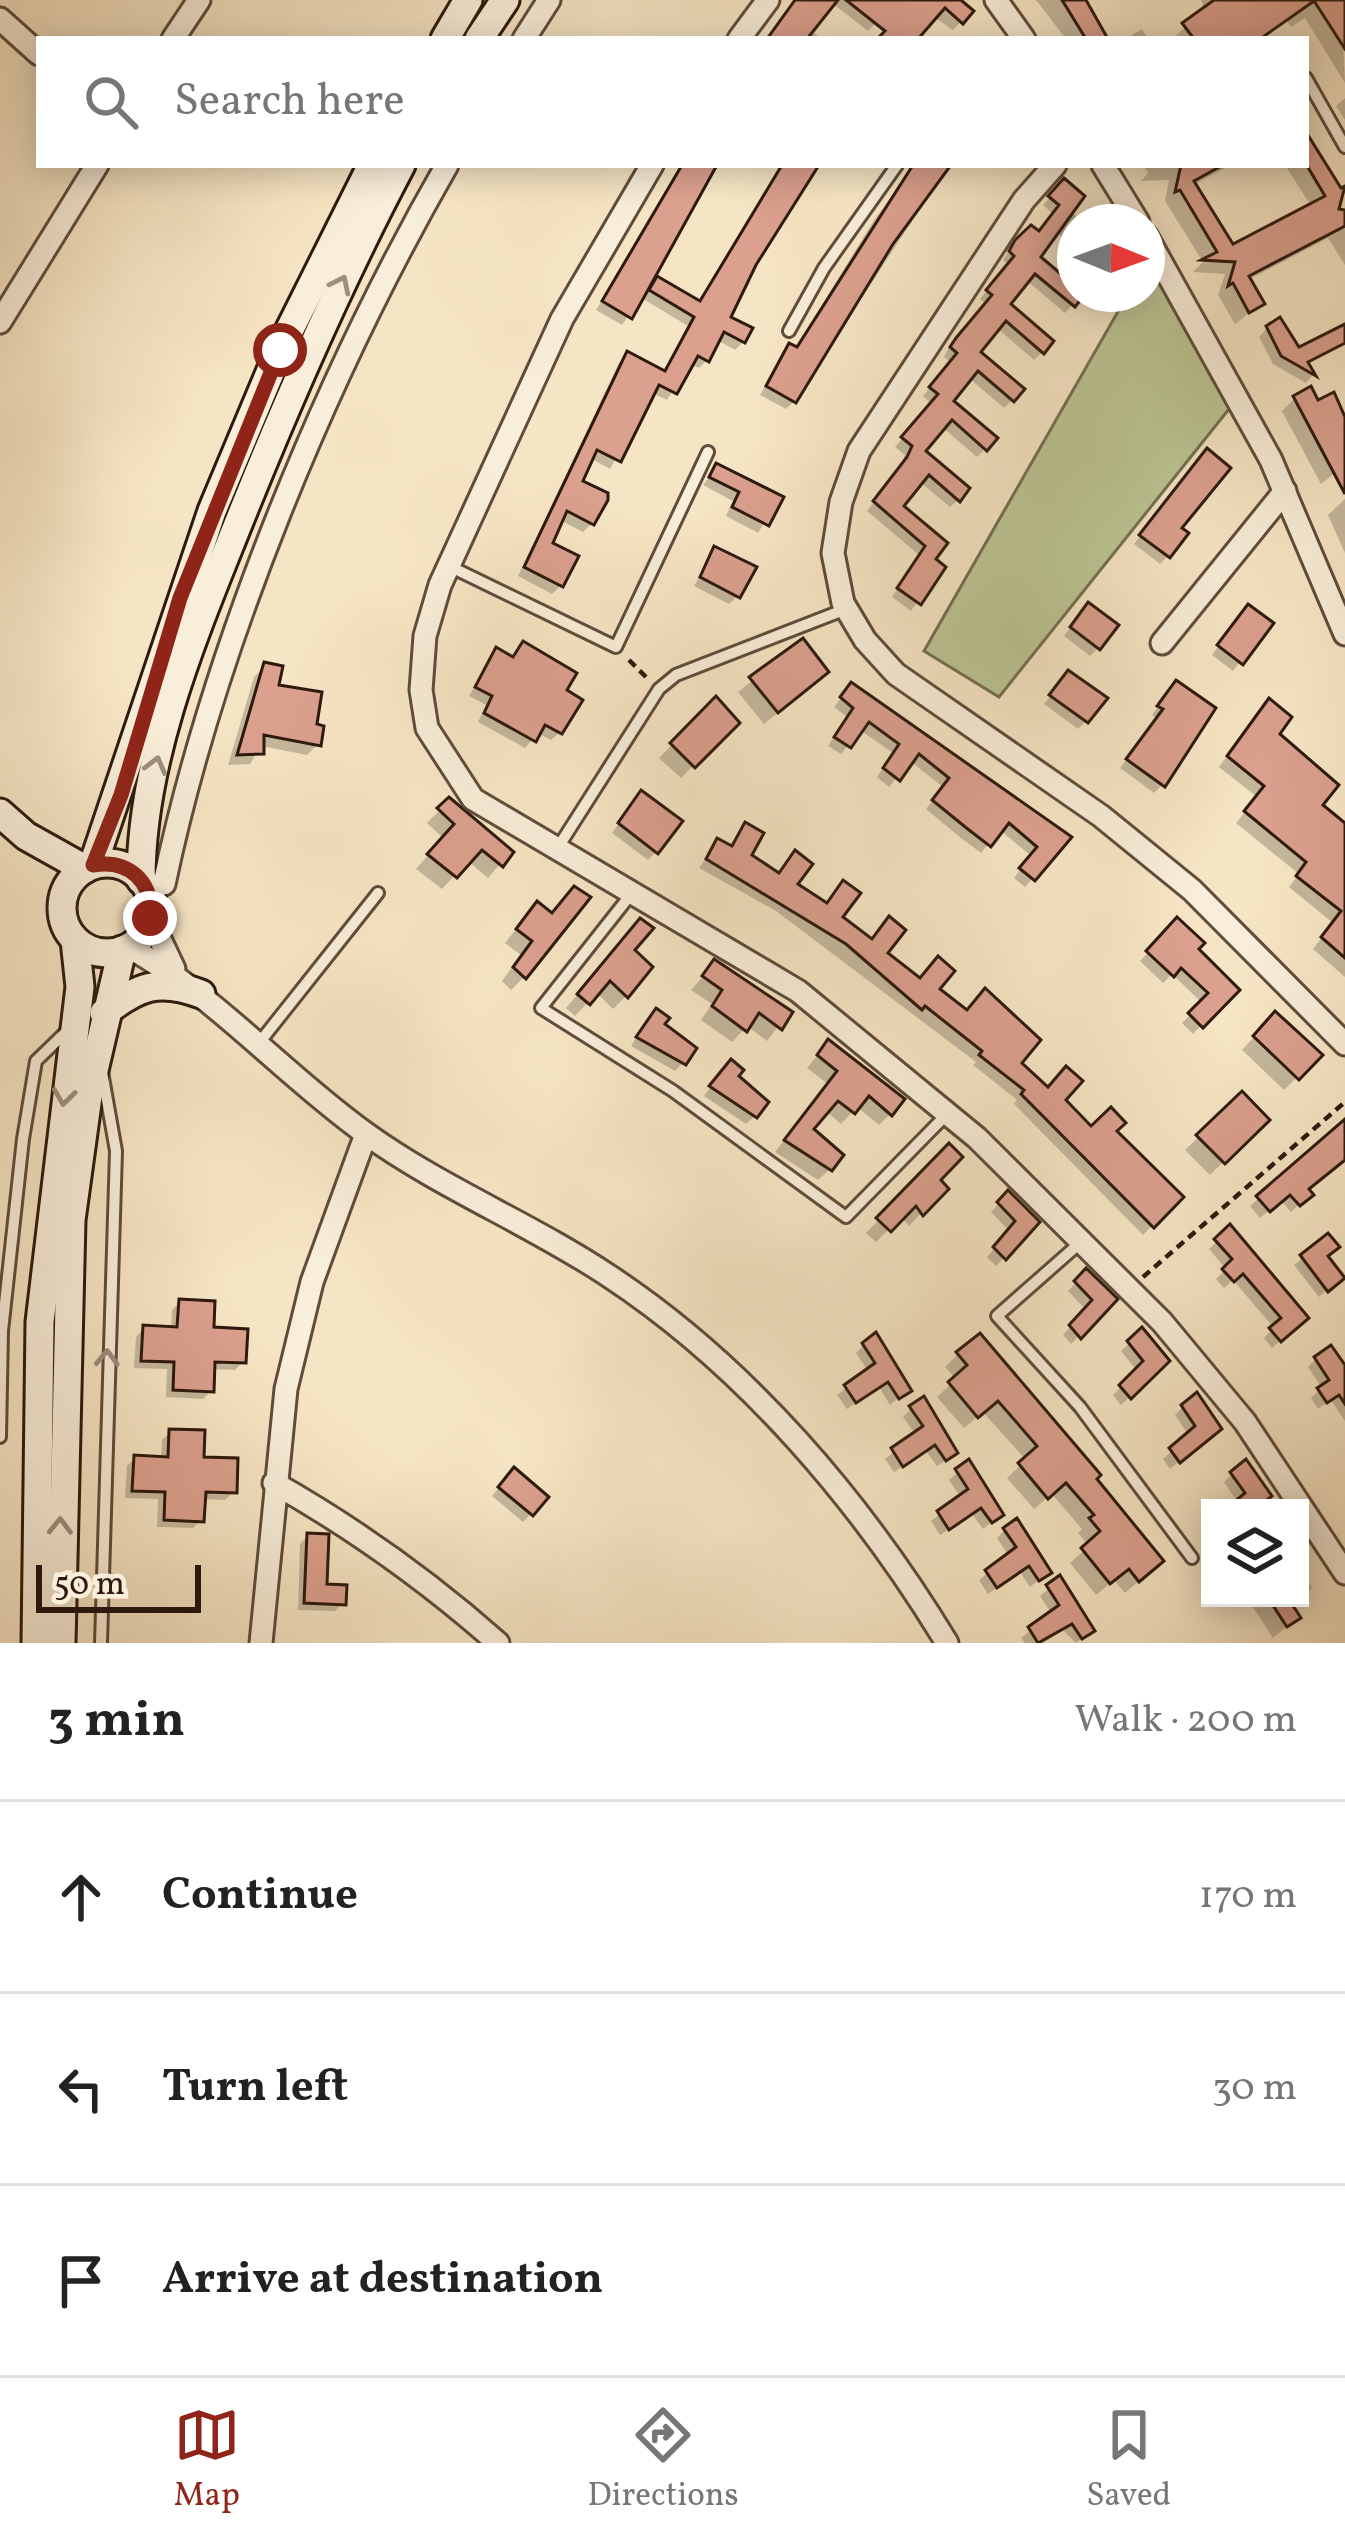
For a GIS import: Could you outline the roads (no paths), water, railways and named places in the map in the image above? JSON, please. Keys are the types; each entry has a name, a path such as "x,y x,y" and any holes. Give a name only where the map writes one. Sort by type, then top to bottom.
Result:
{"street":[{"path":"174,36 199,0"},
{"path":"447,36 468,0"},
{"path":"481,36 505,0"},
{"path":"526,36 549,0"},
{"path":"741,36 768,0"},
{"path":"996,0 1012,34"},
{"path":"0,19 36,51"},
{"path":"0,322 95,168"},
{"path":"63,900 70,881 89,867 110,824 212,511 280,350 371,168"},
{"path":"178,975 150,918 152,882 141,830 153,770 205,607 321,323 399,168"},
{"path":"152,882 270,542 322,411 445,168"},
{"path":"650,168 562,319 449,566 425,636 421,690 427,728 473,800 797,991 948,1113 1130,1288 1245,1422 1345,1573"},
{"path":"1052,168 1024,200 859,451 841,502 833,553 846,609 896,674 1102,816 1174,875 1345,1044"},
{"path":"1105,168 1127,204"},
{"path":"1165,270 1286,491 1345,634"},
{"path":"1162,643 1286,491"},
{"path":"0,813 29,838 57,875 64,922 80,961 40,1322 36,1643"},
{"path":"29,838 74,846 110,824"},
{"path":"29,838 89,867 121,866 152,882"},
{"path":"61,1643 71,1220 104,1013 126,949 150,918"},
{"path":"75,940 96,952 126,949 178,975 366,1134 612,1277 716,1360 820,1465 913,1588 947,1643"},
{"path":"104,1013 151,984 176,984 200,994"},
{"path":"261,1643 286,1389 312,1282 366,1134"},
{"path":"274,1483 348,1525 443,1594 498,1643"}],"lane":[{"path":"1309,83 1345,147"},
{"path":"789,331 824,268 895,168"},
{"path":"449,566 616,647 708,452"},
{"path":"556,852 658,689 676,675 846,609"},
{"path":"260,1043 378,893"},
{"path":"632,893 541,1008 673,1091 846,1217 948,1113"},
{"path":"0,1437 8,1265 36,1060 74,1024"},
{"path":"97,1051 116,1151 100,1643"},
{"path":"1083,1240 997,1316 1080,1408 1192,1558"}]}
